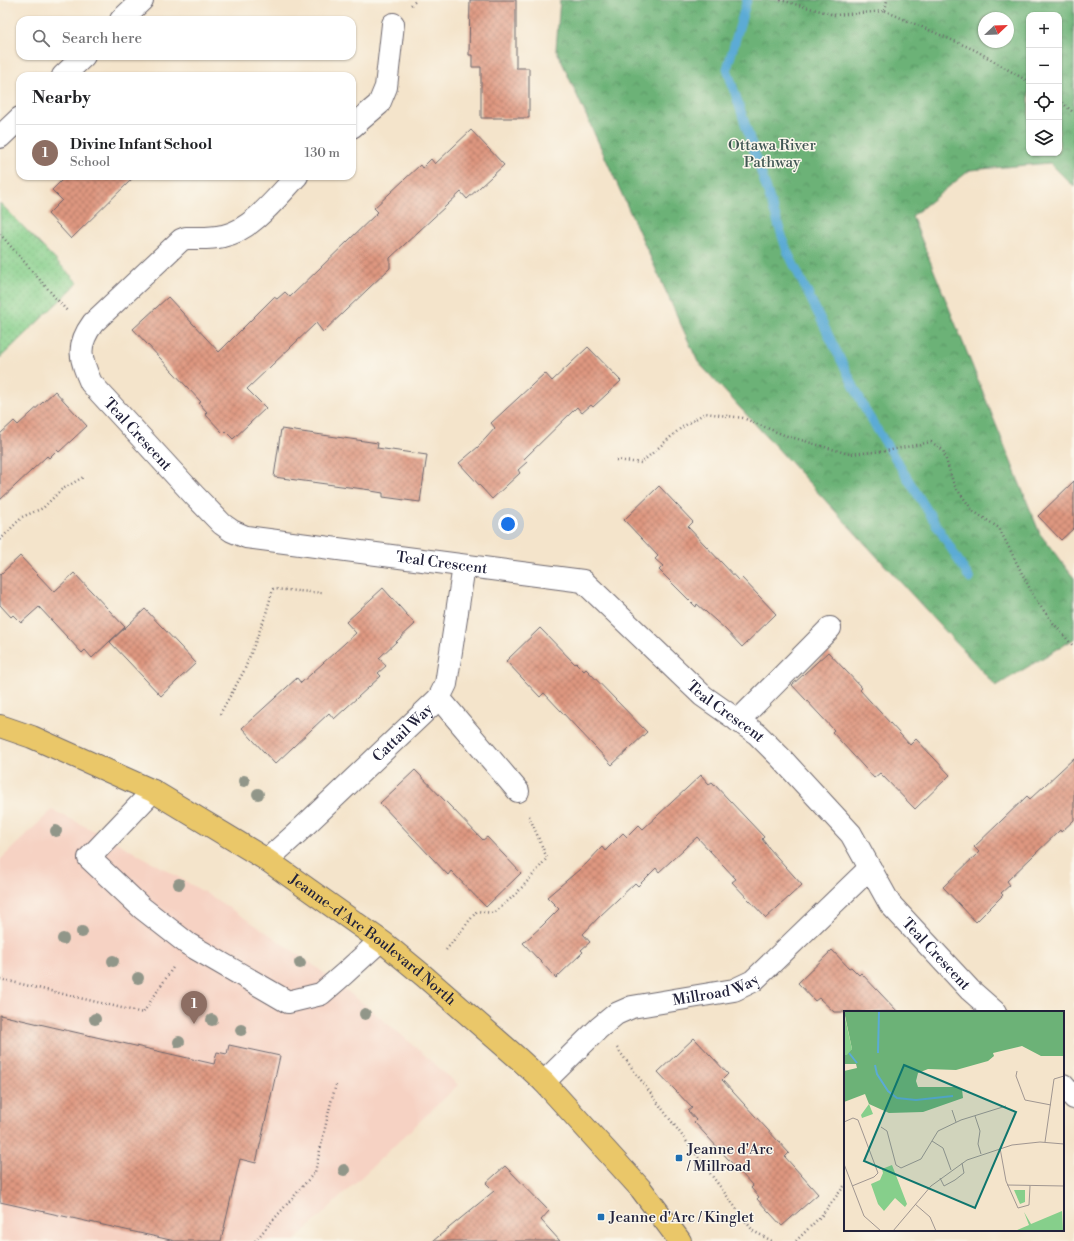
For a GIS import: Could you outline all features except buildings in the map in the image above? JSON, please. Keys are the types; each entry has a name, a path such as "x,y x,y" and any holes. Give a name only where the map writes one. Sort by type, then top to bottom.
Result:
{"main road":[{"name":"Jeanne-d'Arc Boulevard North","path":"0,726 32,737 152,791 267,860 380,940 424,976 544,1082 641,1189 673,1239"}],"street":[{"path":"125,16 142,0"},
{"path":"356,124 379,104 386,87 393,24"},
{"path":"67,72 80,60"},
{"path":"0,137 16,122"},
{"name":"Teal Crescent","path":"293,180 260,214 239,231 223,236 186,238 181,240 93,323 86,332 80,348 84,366 91,383 222,524 232,531 246,537 464,566 539,574 583,581 703,696 757,734 851,834 890,904 970,990 994,1011"},
{"name":"Cattail Way","path":"267,860 439,698 446,684 464,566"},
{"path":"738,721 830,628"},
{"path":"439,698 518,791"},
{"path":"152,791 89,858 142,908 188,944 288,1002 320,994 380,940"},
{"name":"Millroad Way","path":"544,1082 616,1014 632,1007 734,990 752,981 870,868"},
{"path":"1064,1086 1074,1098"}],"path":[{"path":"781,0 835,15 885,11 975,50 1026,80"},
{"path":"885,11 887,0"},
{"path":"1062,103 1074,113"},
{"path":"0,234 86,332"},
{"path":"616,460 642,462 681,428 705,413 743,418 784,435 848,454 886,451 930,442 943,450 954,485 973,511 999,528 1035,599 1074,647"},
{"path":"0,540 22,517 43,508 61,490 85,476"},
{"path":"220,714 244,671 265,617 273,589 323,593"},
{"path":"446,950 477,911 493,913 508,902 547,858 518,791"},
{"path":"0,979 143,1013 188,944"},
{"path":"600,1028 624,1057 753,1231 772,1241"},
{"path":"255,1241 315,1172 336,1085"},
{"path":"796,1241 822,1215 844,1187"}],"shaded area":[{"path":"52,810 107,837 161,867 214,898 266,932 316,967 365,1005 458,1085 294,1241 0,1241 0,860"}],"green space":[{"name":"Ottawa River Pathway","path":"560,0 1074,0 1074,187 1050,163 970,170 912,216 1040,534 1074,578 1074,639 996,686 698,362 556,49"},
{"path":"0,203 78,283 0,358"}],"waterway":[{"path":"747,0 727,69 787,251 867,413 970,579"}],"place":[{"name":"Divine Infant School","path":"194,1024"},
{"name":"Jeanne d'Arc / Millroad","path":"679,1158"},
{"name":"Jeanne d'Arc / Kinglet","path":"601,1217"}]}
